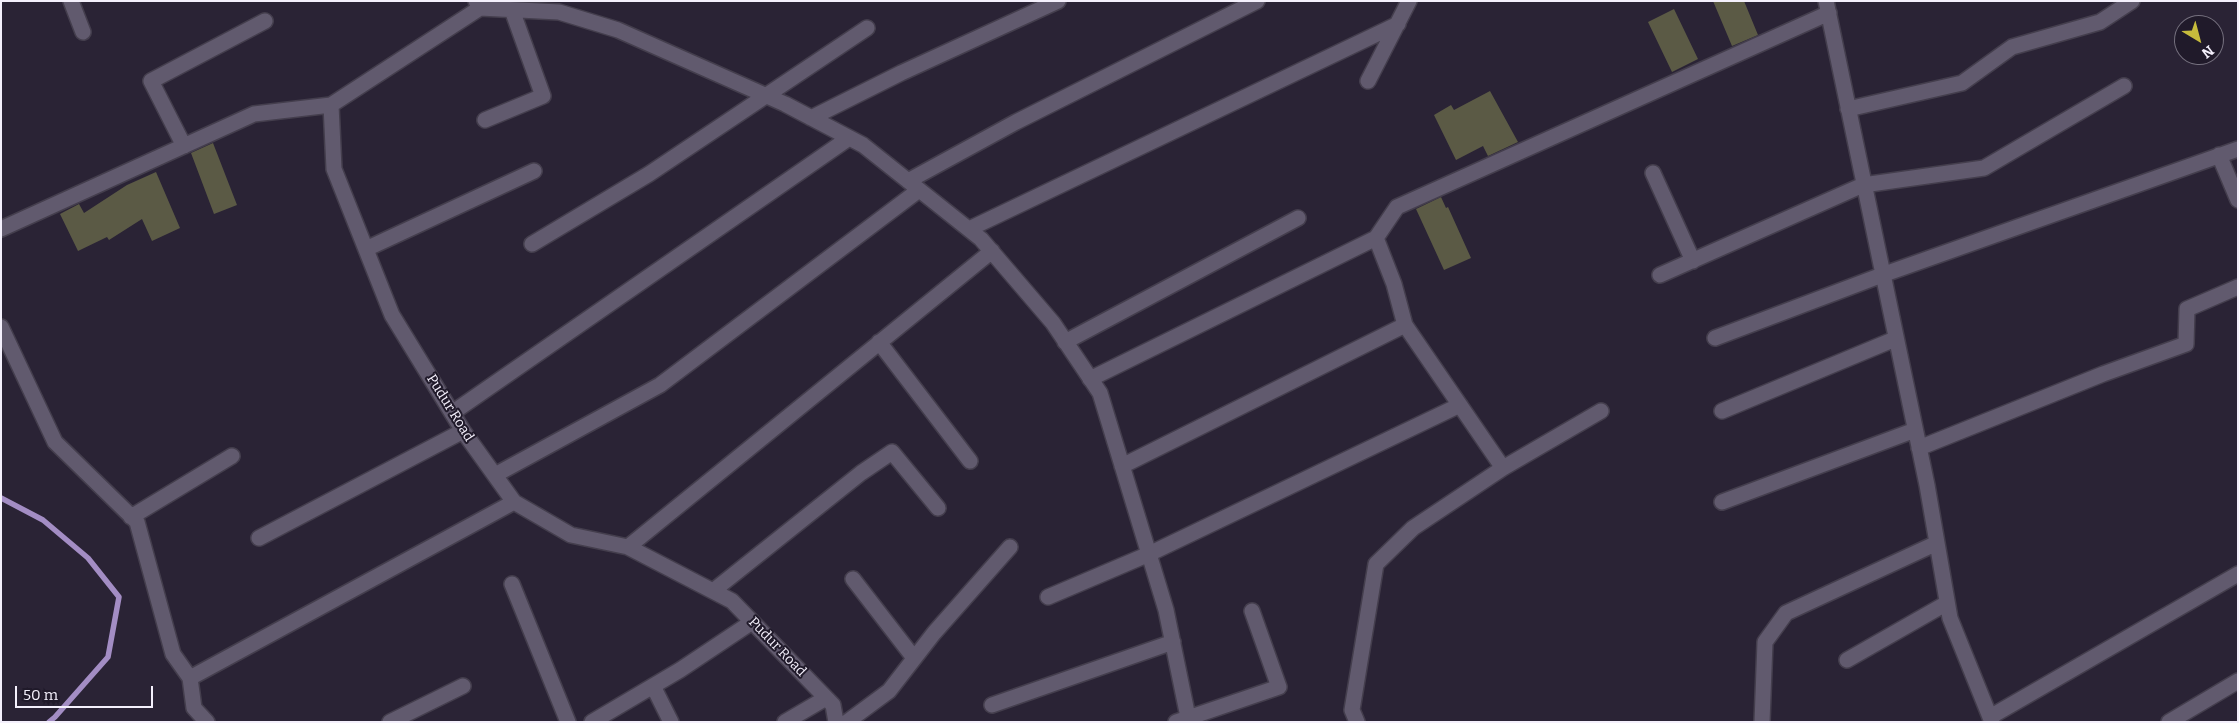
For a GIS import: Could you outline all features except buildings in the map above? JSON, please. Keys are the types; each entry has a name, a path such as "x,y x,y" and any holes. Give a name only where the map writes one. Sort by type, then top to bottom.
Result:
{"street":[{"path":"71,1 84,32"},
{"path":"1,229 254,114 331,105 478,5 496,1"},
{"path":"811,118 900,73 1058,1"},
{"path":"495,475 660,385 913,185 1016,122 1257,1"},
{"path":"1368,81 1409,1"},
{"path":"1848,109 1962,82 2012,47 2100,22 2132,1"},
{"path":"478,5 512,10 559,12 618,30 767,96 863,146 969,229 992,251 1053,323 1100,393 1166,610 1173,642 1185,721 1279,687 1252,611"},
{"path":"1090,379 1376,238 1397,207 1828,7 1863,185 1919,448 1950,618 1991,719 2238,574"},
{"path":"485,120 543,96 512,10"},
{"path":"184,146 151,81 265,21"},
{"path":"969,229 1398,24"},
{"path":"532,244 649,174 867,28"},
{"path":"1660,276 1863,185 1984,168 2124,86"},
{"name":"Pudur Road","path":"331,105 334,169 392,315 463,431 514,502 571,536 628,547 732,601 833,705 836,722"},
{"path":"452,413 849,138"},
{"path":"1715,338 1882,275 2238,149"},
{"path":"2219,155 2238,200"},
{"path":"366,249 534,171"},
{"path":"1653,173 1692,261"},
{"path":"1066,342 1298,218"},
{"path":"1376,238 1394,284 1405,325 1503,468"},
{"path":"628,547 992,251"},
{"path":"1919,448 2103,374 2186,344 2187,309 2238,287"},
{"path":"1122,466 1405,325"},
{"path":"1,326 55,442 137,522 173,654 190,678 194,708 207,722"},
{"path":"1722,411 1895,339"},
{"path":"879,342 970,461"},
{"path":"1048,597 1149,554 1460,405"},
{"path":"1357,722 1352,710 1376,564 1413,528 1503,468 1601,411"},
{"path":"1722,502 1915,430"},
{"path":"260,538 463,431"},
{"path":"713,591 862,473 892,452 938,508"},
{"path":"132,517 232,456"},
{"path":"190,678 514,502"},
{"path":"1762,722 1764,642 1786,613 1936,543"},
{"path":"847,722 889,691 934,633 1010,547"},
{"path":"853,579 914,658"},
{"path":"512,584 568,722"},
{"path":"1847,660 1947,603"},
{"path":"592,722 653,686 752,622"},
{"path":"992,705 1173,642"},
{"path":"2169,722 2238,681"},
{"path":"390,722 463,686"},
{"path":"653,686 671,722"},
{"path":"785,722 826,698"}],"waterway":[{"path":"1,498 43,520 88,558 119,597 108,657 49,722"}]}
